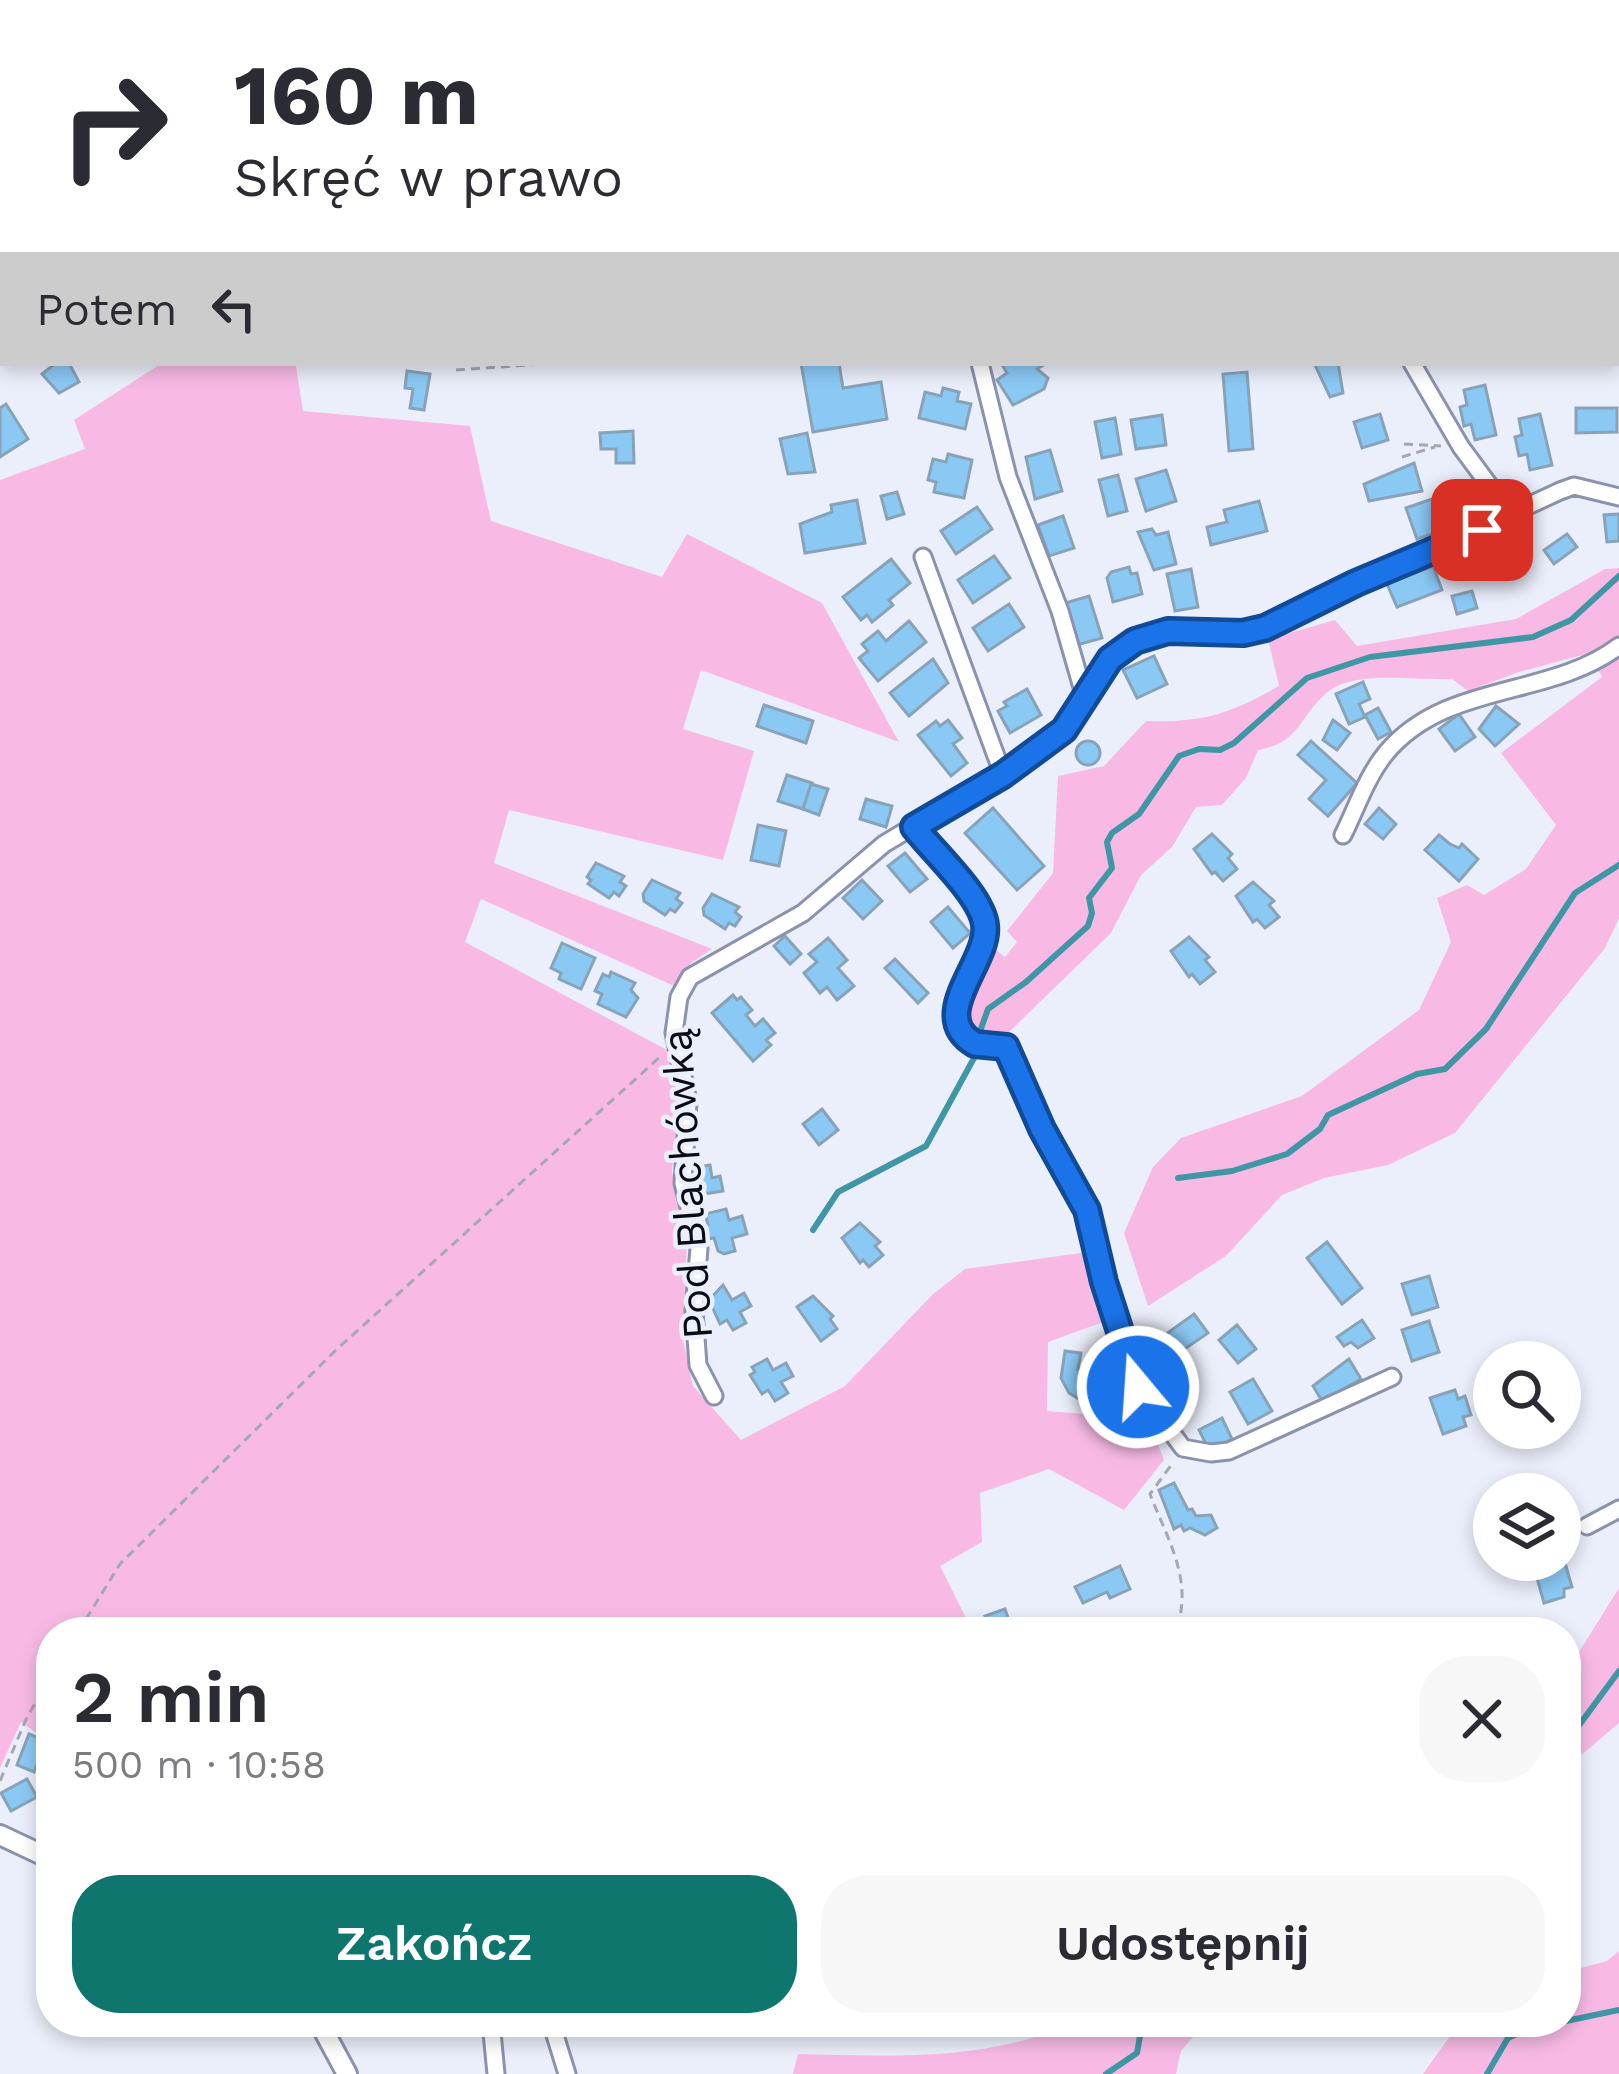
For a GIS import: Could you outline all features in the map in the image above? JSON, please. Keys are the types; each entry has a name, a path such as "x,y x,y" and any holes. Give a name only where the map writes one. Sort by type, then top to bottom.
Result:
{"street":[{"path":"981,366 1008,477 1060,611 1085,698"},
{"path":"1414,366 1461,447 1512,516"},
{"name":"Pod Blachówką","path":"714,1396 698,1365 694,1311 699,1248 683,1183 688,1101 674,1034 679,997 700,968 802,913 871,854 1003,775 1064,730 1110,659 1135,641 1168,631 1243,633 1265,628 1574,486 1619,496"},
{"path":"923,557 1003,775"},
{"path":"1343,835 1377,764 1391,747 1451,704 1557,676 1593,663 1619,646"},
{"path":"914,827 971,896 986,927 982,949 961,991 956,1011 961,1027 975,1044 1006,1047 1042,1129 1087,1210 1138,1387 1184,1448 1210,1454 1229,1451 1392,1377"},
{"path":"1587,1526 1619,1509"},
{"path":"0,1835 36,1852"},
{"path":"328,2037 347,2074"},
{"path":"492,2037 496,2074"},
{"path":"556,2037 567,2074"}],"path":[{"path":"456,370 513,366"},
{"path":"1404,444 1461,447"},
{"path":"1402,457 1438,446"},
{"path":"87,1617 120,1564 336,1350 661,1055 674,1034"},
{"path":"1180,1617 1185,1601 1182,1576 1150,1494 1184,1448"},
{"path":"0,1781 36,1702"}],"shaded area":[{"path":"157,366 296,366 303,411 470,426 491,521 662,577 687,534 822,603 899,742 701,670 683,729 754,751 723,860 509,810 494,863 712,949 691,963 674,986 481,899 465,942 669,1051 679,1095 672,1171 687,1243 683,1340 693,1386 741,1440 845,1386 932,1295 965,1269 1088,1252 1106,1321 1048,1342 1047,1411 1148,1419 1164,1460 1124,1510 1049,1469 980,1493 982,1542 940,1566 966,1617 36,1617 36,1732 21,1722 0,1768 0,480 85,449 74,420"},
{"path":"1619,568 1619,918 1605,948 1455,1133 1388,1165 1324,1178 1282,1195 1226,1256 1148,1306 1124,1233 1153,1167 1181,1138 1302,1096 1419,1010 1451,942 1437,898 1467,885 1484,895 1526,869 1556,825 1501,753 1602,677 1590,653 1468,691 1452,679 1388,678 1355,681 1329,691 1291,735 1258,750 1246,778 1222,805 1196,807 1172,847 1141,875 1111,933 1008,1033 970,1029 970,1007 982,967 994,948 1005,957 1017,942 1007,931 1053,873 1058,776 1104,766 1146,721 1215,715 1279,686 1268,639 1335,620 1357,646 1516,619 1605,569"},
{"path":"1619,1588 1619,1723 1581,1755 1581,1649"},
{"path":"1619,1951 1619,2074 1423,2074 1449,2037 1581,2037 1581,1968 1607,1961"},
{"path":"1034,2037 1193,2037 1181,2051 1176,2074 793,2074 798,2054 938,2054"}],"building":[{"path":"52,366 71,366 79,382 59,393 42,374"},
{"path":"802,366 839,366 843,388 881,382 887,419 813,432"},
{"path":"1003,366 1042,366 1037,369 1048,378 1044,389 1013,405 997,380 1007,373"},
{"path":"1315,366 1338,366 1343,393 1330,397"},
{"path":"407,371 430,374 424,410 410,408 413,389 405,388"},
{"path":"1247,372 1253,449 1229,451 1223,374"},
{"path":"1485,385 1496,435 1475,440 1471,424 1464,426 1460,407 1467,405 1464,390"},
{"path":"943,388 959,392 957,401 971,404 965,429 919,418 925,392 941,396"},
{"path":"6,404 28,439 0,457 0,408"},
{"path":"1576,408 1617,408 1617,432 1576,433"},
{"path":"1380,414 1388,440 1362,448 1354,422"},
{"path":"1540,414 1552,465 1530,470 1527,454 1519,456 1515,437 1522,435 1519,419"},
{"path":"1162,415 1166,445 1136,449 1131,420"},
{"path":"1115,418 1121,454 1102,458 1095,422"},
{"path":"633,431 634,463 616,463 616,449 601,449 600,433"},
{"path":"807,433 815,472 788,474 780,439"},
{"path":"1050,450 1062,491 1035,499 1026,457"},
{"path":"948,454 972,460 964,498 934,492 936,482 928,480 933,459 946,462"},
{"path":"1414,463 1422,491 1369,501 1364,484"},
{"path":"1166,470 1176,501 1146,511 1136,479"},
{"path":"1118,475 1127,511 1108,516 1099,480"},
{"path":"897,492 904,514 887,519 881,496"},
{"path":"1438,497 1450,528 1417,539 1406,508"},
{"path":"857,500 865,543 805,553 800,524 832,512 831,505"},
{"path":"1259,501 1267,531 1211,545 1207,527 1227,522 1224,510"},
{"path":"977,507 992,529 956,554 941,531"},
{"path":"1619,514 1619,541 1607,542 1604,515"},
{"path":"1063,516 1074,548 1049,556 1038,525"},
{"path":"1152,529 1156,535 1168,532 1176,564 1154,570 1138,532"},
{"path":"1567,534 1577,547 1554,564 1544,550"},
{"path":"994,556 1010,578 973,603 958,580"},
{"path":"891,559 910,583 872,622 867,615 861,620 843,597"},
{"path":"1433,566 1442,590 1397,607 1387,584"},
{"path":"1129,567 1131,574 1137,573 1142,594 1113,602 1107,578"},
{"path":"1191,569 1198,607 1175,611 1167,574"},
{"path":"1472,591 1477,608 1457,614 1452,596"},
{"path":"1089,596 1102,638 1077,645 1062,604"},
{"path":"1009,604 1024,627 988,651 973,628"},
{"path":"909,621 926,642 878,681 859,658 868,651 862,644 878,631 886,641"},
{"path":"1154,656 1167,684 1137,698 1123,670"},
{"path":"933,659 948,683 909,716 890,693"},
{"path":"1363,682 1370,699 1359,704 1365,717 1349,724 1336,694"},
{"path":"1027,689 1041,715 1010,733 998,711"},
{"path":"764,705 813,721 806,743 757,726"},
{"path":"1496,706 1519,724 1495,746 1479,729"},
{"path":"1378,708 1391,732 1378,739 1365,715"},
{"path":"1459,714 1475,737 1455,751 1439,729"},
{"path":"948,720 962,738 953,744 967,763 951,776 918,735 936,721 940,726"},
{"path":"1333,720 1350,733 1337,750 1323,740"},
{"path":"1088,741 1097,744 1097,762 1088,765 1079,762 1076,753 1079,744"},
{"path":"1311,741 1357,783 1328,816 1309,799 1326,780 1298,755"},
{"path":"787,775 812,783 803,809 778,801"},
{"path":"811,784 828,789 819,815 803,809"},
{"path":"866,799 892,806 886,827 860,819"},
{"path":"993,808 1044,866 1017,890 965,833"},
{"path":"1379,808 1396,824 1383,839 1365,824"},
{"path":"758,825 786,831 779,866 751,860"},
{"path":"1212,834 1232,854 1228,858 1237,869 1223,881 1194,849"},
{"path":"1439,835 1459,848 1462,844 1478,859 1459,881 1425,850"},
{"path":"905,853 927,879 910,892 888,866"},
{"path":"596,863 624,876 620,882 626,886 619,896 614,892 609,898 588,884"},
{"path":"652,880 680,893 676,899 682,903 675,912 670,909 665,915 644,901"},
{"path":"862,880 882,901 863,919 843,898"},
{"path":"1253,882 1274,901 1269,905 1279,917 1265,928 1257,919 1253,922 1236,896"},
{"path":"712,894 739,907 735,912 741,917 735,926 729,923 725,929 704,915"},
{"path":"948,907 970,933 953,948 931,922"},
{"path":"785,936 801,954 790,964 774,946"},
{"path":"1189,937 1209,957 1205,960 1215,972 1200,984 1192,974 1189,977 1171,951"},
{"path":"828,938 847,960 838,968 854,986 837,1000 827,987 820,993 804,973 817,962 809,954"},
{"path":"562,943 595,958 581,989 559,979 561,973 551,968"},
{"path":"895,959 928,993 918,1003 885,968"},
{"path":"611,972 635,983 631,990 638,998 626,1017 598,1004 602,994 595,991 603,974 609,977"},
{"path":"733,995 752,1010 746,1015 755,1026 763,1019 775,1033 766,1040 771,1045 753,1061 712,1013"},
{"path":"822,1109 838,1130 819,1145 803,1124"},
{"path":"710,1165 712,1178 720,1176 723,1191 704,1194 698,1167"},
{"path":"726,1209 729,1220 742,1216 747,1234 732,1238 735,1251 724,1254 714,1238 708,1239 704,1226 708,1225 705,1214"},
{"path":"860,1223 880,1242 875,1246 883,1255 869,1267 863,1260 860,1263 842,1238"},
{"path":"1327,1242 1362,1288 1342,1304 1307,1258"},
{"path":"1429,1276 1438,1307 1412,1315 1402,1284"},
{"path":"723,1285 732,1300 744,1293 751,1306 740,1312 746,1323 733,1330 727,1320 720,1324 709,1300"},
{"path":"813,1296 833,1316 830,1319 837,1329 821,1341 797,1307"},
{"path":"1194,1314 1208,1333 1179,1353 1166,1334"},
{"path":"1362,1320 1374,1338 1358,1348 1351,1342 1344,1346 1337,1337"},
{"path":"1429,1321 1439,1352 1412,1361 1402,1330"},
{"path":"1237,1325 1256,1349 1238,1363 1219,1340"},
{"path":"1065,1351 1081,1353 1078,1369 1083,1367 1087,1384 1105,1404 1100,1412 1069,1393 1061,1378"},
{"path":"767,1359 773,1370 786,1363 793,1376 781,1382 788,1393 775,1401 768,1390 762,1394 750,1375 755,1372 752,1367"},
{"path":"1349,1359 1361,1379 1322,1401 1313,1386"},
{"path":"1177,1367 1191,1387 1162,1407 1148,1388"},
{"path":"1253,1379 1272,1411 1248,1424 1230,1392"},
{"path":"1455,1390 1458,1399 1465,1396 1471,1415 1463,1417 1466,1426 1443,1434 1430,1398"},
{"path":"1222,1418 1232,1439 1214,1448 1207,1446 1199,1430"},
{"path":"1174,1483 1188,1510 1196,1516 1211,1515 1217,1528 1205,1535 1190,1528 1184,1531 1181,1525 1174,1529 1159,1490"},
{"path":"1120,1566 1130,1589 1110,1598 1107,1592 1083,1603 1075,1587"},
{"path":"1538,1581 1570,1581 1572,1587 1564,1589 1564,1597 1544,1603"},
{"path":"1005,1609 1008,1617 986,1617"},
{"path":"29,1734 36,1737 34,1772 17,1765"},
{"path":"27,1779 36,1798 11,1811 1,1793"}],"waterway":[{"path":"978,1037 988,1009 1088,926 1089,898 1112,868 1107,842 1139,814 1179,756 1234,743 1307,678 1370,657 1533,637 1571,620 1619,576"},
{"path":"1178,1178 1232,1171 1287,1154 1320,1129 1328,1115 1417,1074 1445,1069 1486,1029 1575,893 1619,865"},
{"path":"813,1230 838,1192 926,1146 974,1058"},
{"path":"1581,1723 1619,1671"},
{"path":"1581,2018 1619,2010"},
{"path":"1106,2074 1137,2053 1140,2037"},
{"path":"1487,2074 1510,2037"}],"route":[{"path":"1138,1387 1087,1210 1042,1129 1006,1047 975,1044 961,1027 956,1011 982,949 986,927 981,910 914,827 1003,775 1064,730 1110,659 1135,641 1168,631 1243,633 1265,628 1482,530"}]}
